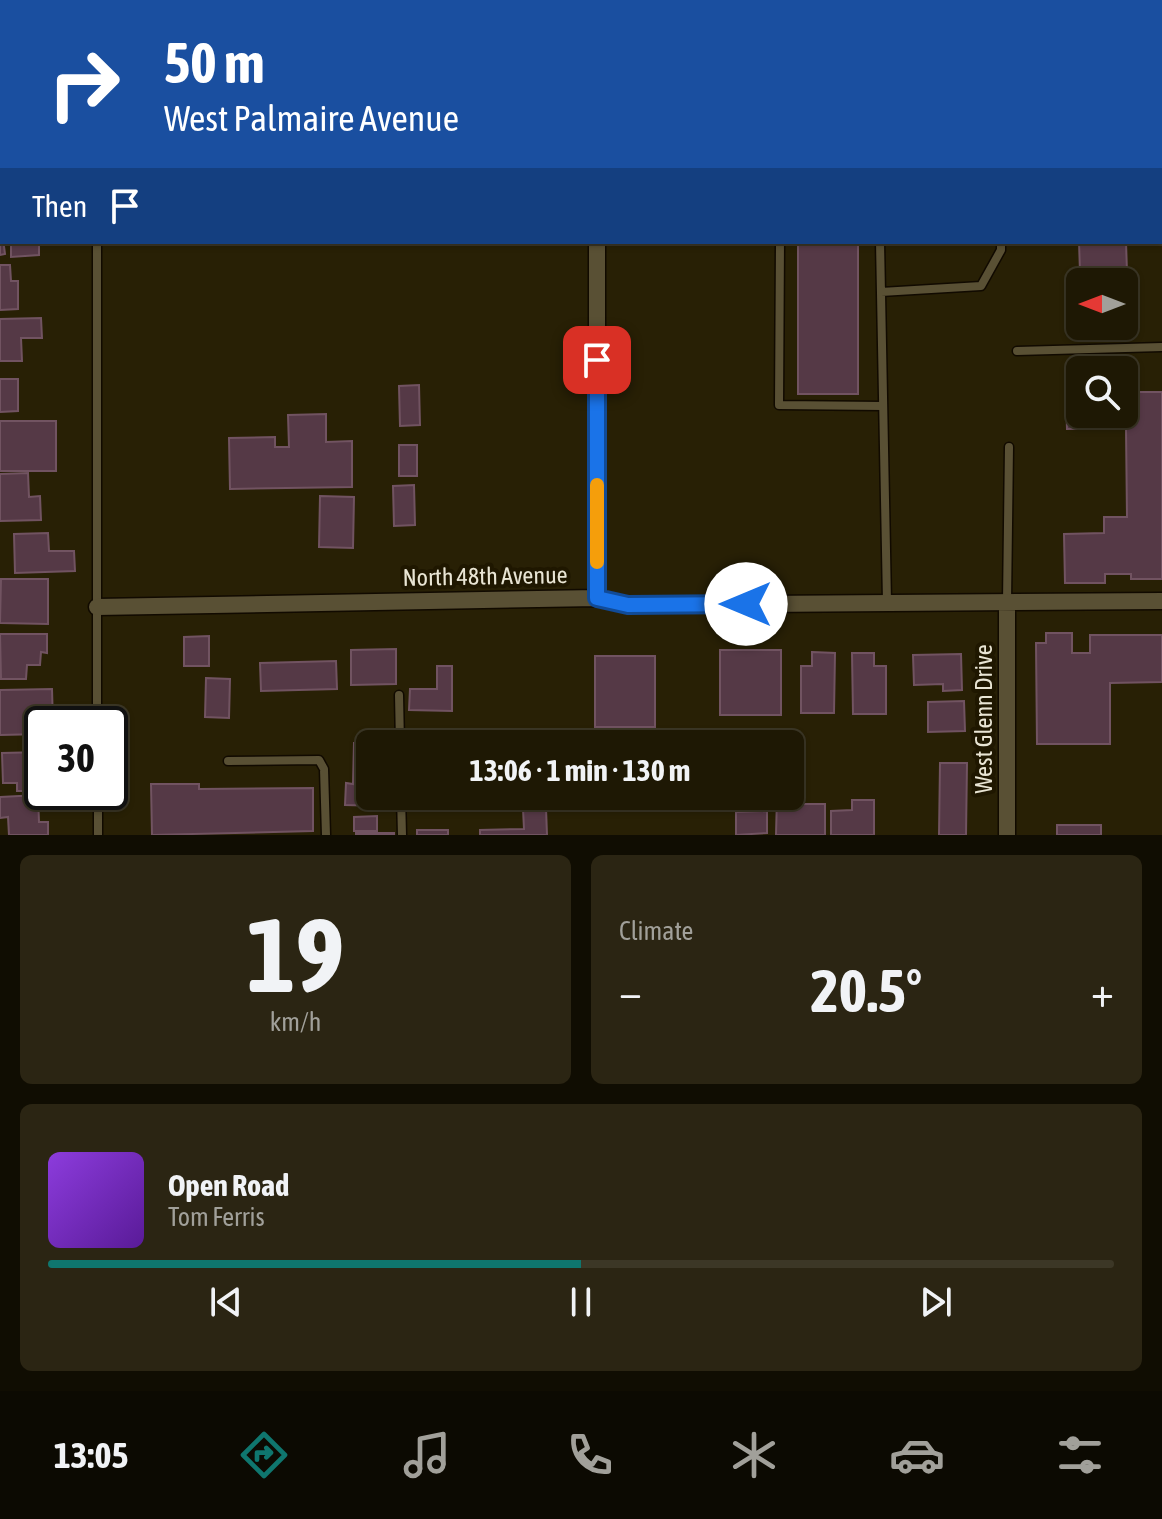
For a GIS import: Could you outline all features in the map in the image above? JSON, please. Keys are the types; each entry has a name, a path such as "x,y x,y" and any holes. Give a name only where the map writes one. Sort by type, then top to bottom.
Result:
{"street":[{"path":"597,244 597,598"},
{"name":"North 48th Avenue","path":"97,607 597,598 628,605 1162,601"},
{"name":"West Glenn Drive","path":"1007,603 1007,835"}],"lane":[{"path":"97,244 97,706"},
{"path":"780,244 779,405 883,406"},
{"path":"880,244 887,603"},
{"path":"881,292 981,286 1001,250 1001,244"},
{"path":"1017,351 1162,347"},
{"path":"1007,603 1009,447"},
{"path":"746,577 746,604"},
{"path":"399,695 400,730"},
{"path":"228,761 319,760 324,769 326,835"},
{"path":"98,810 98,835"},
{"path":"401,810 402,835"}],"building":[{"path":"0,244 4,244 5,254 0,255"},
{"path":"11,244 39,244 39,255 11,257"},
{"path":"798,244 858,244 858,394 798,394"},
{"path":"1079,244 1126,244 1127,268 1080,268"},
{"path":"0,265 10,265 11,281 18,281 18,309 0,310"},
{"path":"41,318 42,338 21,338 22,361 0,361 0,319"},
{"path":"0,379 18,379 18,411 0,412"},
{"path":"419,385 420,425 400,426 399,386"},
{"path":"1138,392 1162,392 1162,579 1131,579 1131,574 1105,574 1105,583 1065,583 1064,534 1104,533 1104,517 1127,517 1126,428 1138,428"},
{"path":"326,414 326,442 352,441 352,487 230,489 229,438 275,437 275,447 289,447 288,415"},
{"path":"0,421 56,421 56,471 0,471"},
{"path":"399,445 417,445 417,476 399,476"},
{"path":"28,473 29,497 40,496 41,520 0,521 0,474"},
{"path":"414,485 415,525 394,526 393,486"},
{"path":"320,496 354,497 353,548 319,547"},
{"path":"48,533 49,551 74,551 75,571 15,573 14,534"},
{"path":"1,579 48,579 48,624 0,623"},
{"path":"1046,633 1072,633 1072,653 1090,653 1090,635 1162,635 1162,682 1110,683 1110,744 1037,744 1036,643 1046,643"},
{"path":"0,634 47,634 47,653 41,652 40,665 27,665 26,679 1,679"},
{"path":"209,636 209,666 184,666 184,637"},
{"path":"396,649 396,684 351,685 351,650"},
{"path":"720,650 781,650 781,715 720,715"},
{"path":"812,652 835,653 834,713 801,713 801,666 812,666"},
{"path":"852,653 874,653 874,666 886,666 886,714 853,714"},
{"path":"961,654 962,690 943,691 943,684 914,685 913,655"},
{"path":"595,656 655,656 655,727 595,727"},
{"path":"336,661 337,689 261,691 260,663"},
{"path":"437,666 452,666 452,711 409,710 410,689 437,689"},
{"path":"206,678 230,679 229,718 205,717"},
{"path":"52,689 52,706 24,706 24,734 0,735 0,690"},
{"path":"964,701 965,731 928,732 928,702"},
{"path":"356,743 356,805 345,805 346,783 353,784"},
{"path":"24,752 24,791 17,791 17,783 3,783 2,753"},
{"path":"940,763 967,763 966,835 939,835"},
{"path":"151,784 199,784 199,789 313,788 313,831 152,835"},
{"path":"24,796 24,810 39,810 39,822 48,822 48,835 9,835 8,817 0,818 0,797"},
{"path":"852,800 874,800 874,835 831,835 831,811 852,810"},
{"path":"804,804 825,804 825,835 776,835 777,810 804,810"},
{"path":"523,810 546,810 547,835 480,835 480,830 524,829"},
{"path":"767,811 767,833 736,835 736,812"},
{"path":"377,816 377,831 354,831 354,817"},
{"path":"1057,825 1101,825 1101,835 1057,835"},
{"path":"417,830 448,830 448,835 417,835"},
{"path":"394,833 394,835 356,835"}],"slow traffic":[{"path":"597,485 597,562"}],"route":[{"path":"597,360 597,598 628,605 746,604"}]}
